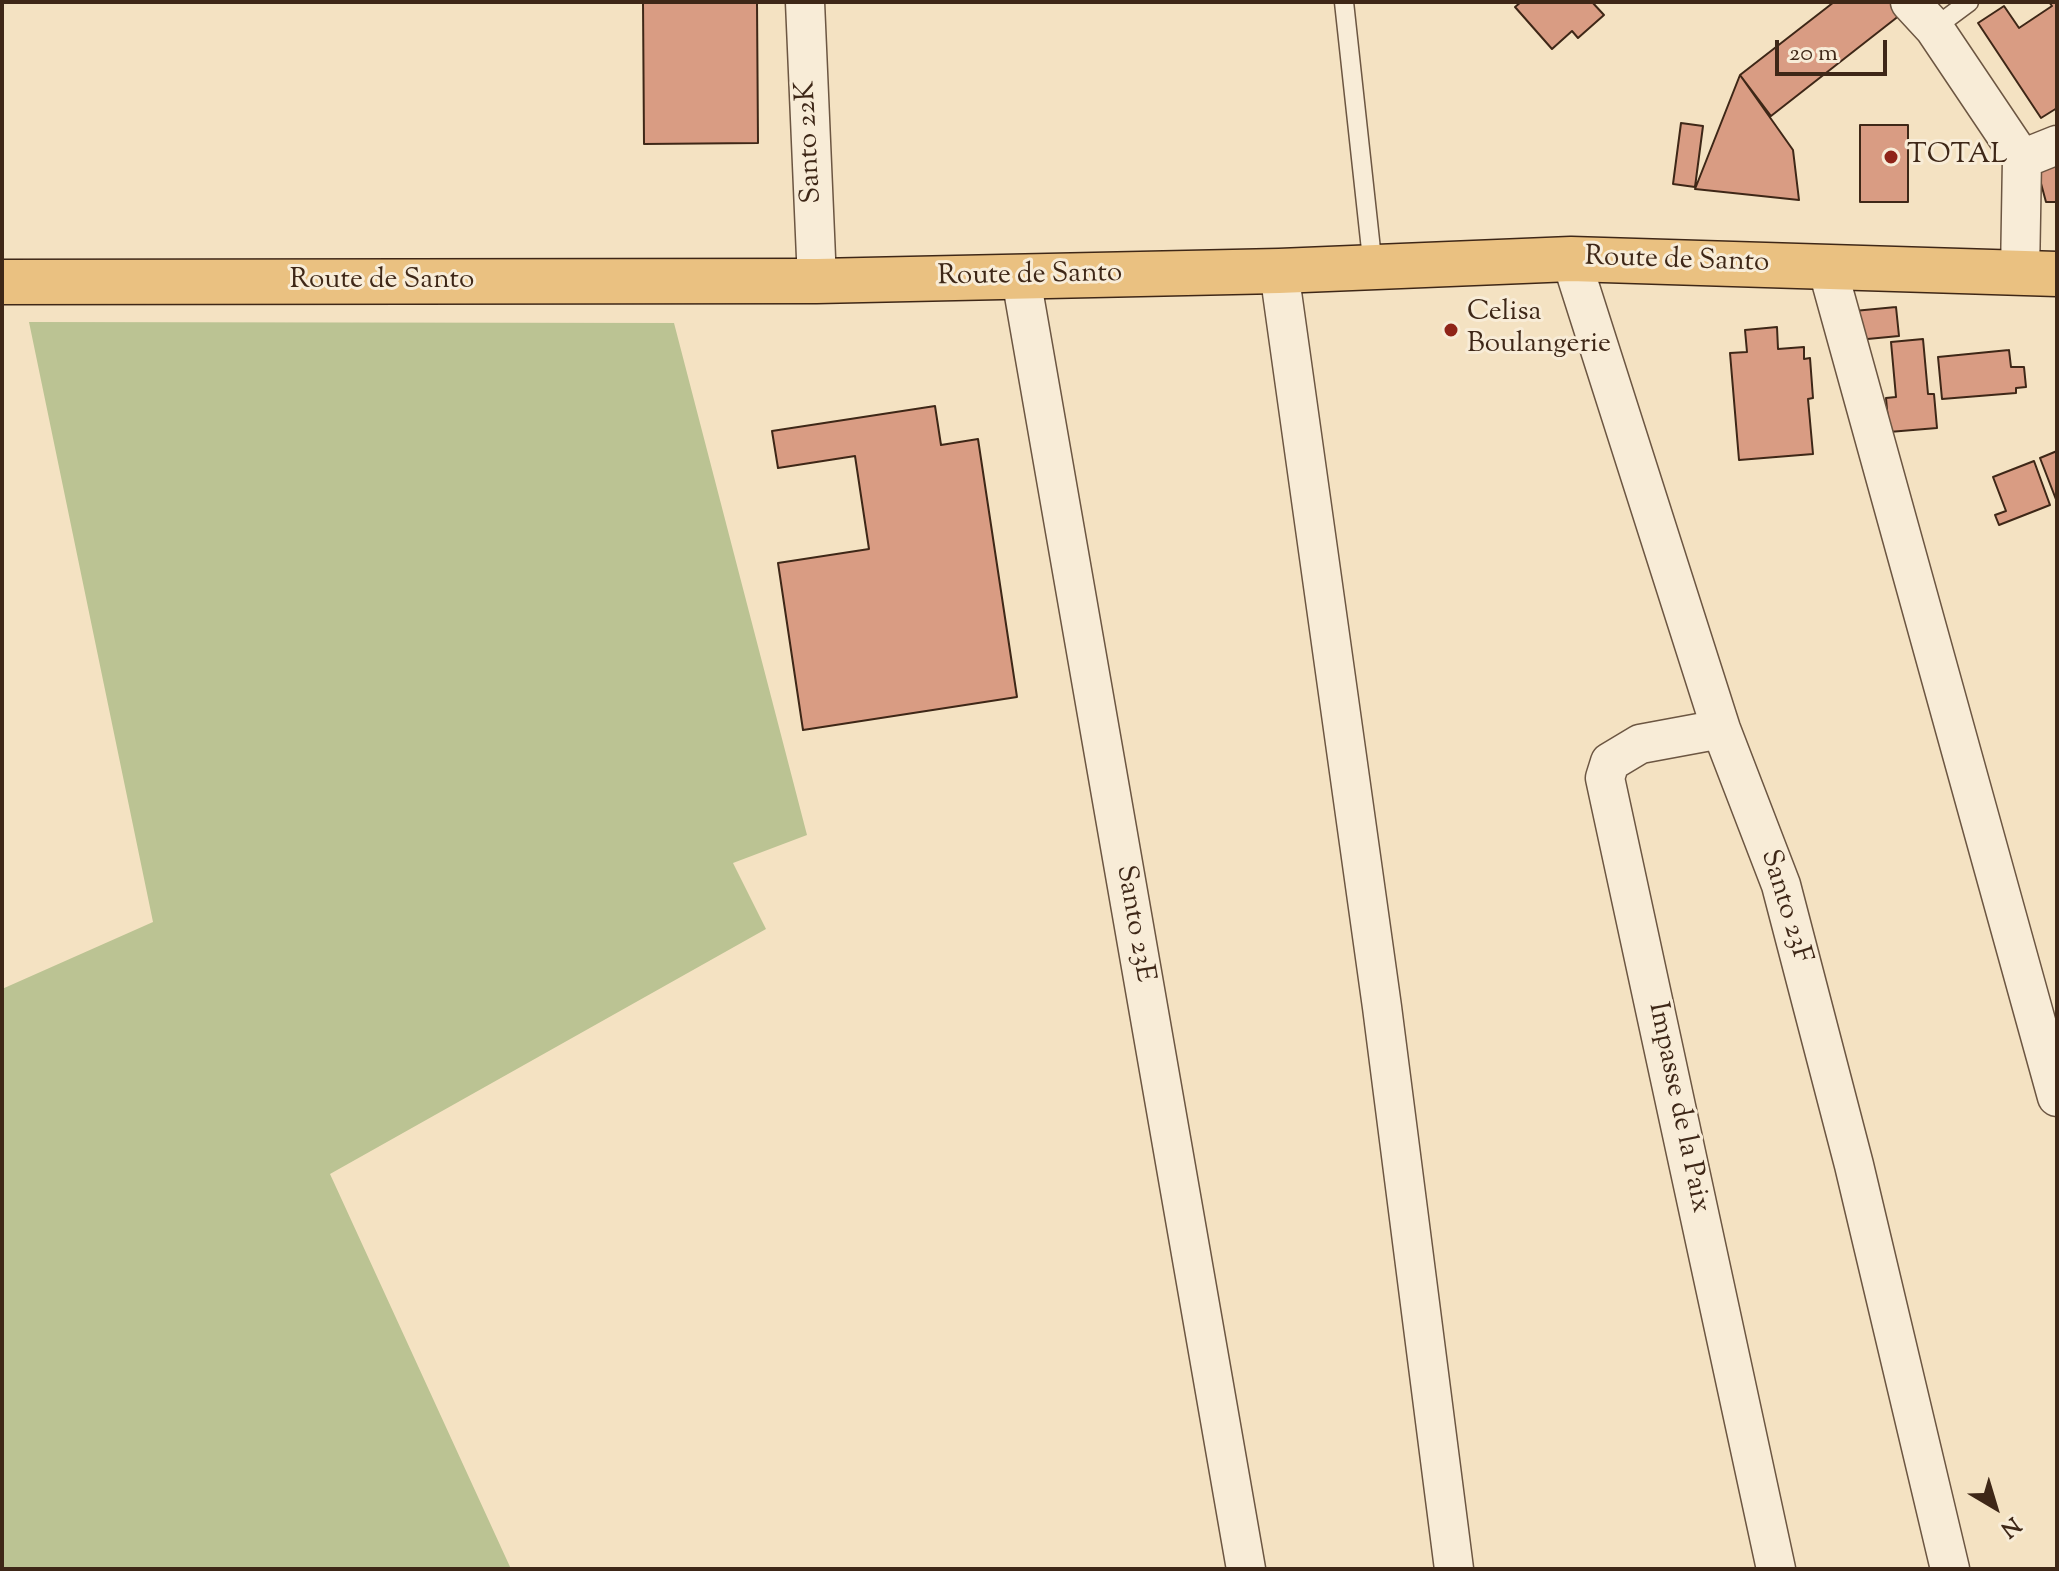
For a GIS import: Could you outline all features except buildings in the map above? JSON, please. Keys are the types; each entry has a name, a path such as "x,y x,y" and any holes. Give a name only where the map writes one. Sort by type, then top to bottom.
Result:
{"main road":[{"name":"Route de Santo","path":"2,282 817,281 1279,271 1571,259 2039,274"}],"street":[{"name":"Santo 22K","path":"805,2 817,281"},
{"path":"1922,15 2022,159 2039,274"},
{"path":"2022,159 2057,145"},
{"name":"Santo 23F","path":"1571,259 1721,729 1781,885 1854,1165 1950,1569"},
{"path":"1827,267 2057,1097"},
{"path":"1279,271 1382,1007 1454,1569"},
{"name":"Santo 23E","path":"1021,278 1246,1569"},
{"name":"Impasse de la Paix","path":"1721,729 1640,744 1610,762 1605,778 1776,1569"}],"lane":[{"path":"1344,2 1373,268"},
{"path":"1922,15 1969,2"}],"green space":[{"path":"29,322 674,323 807,835 733,863 766,929 330,1174 511,1569 2,1569 2,989 153,922"}],"place":[{"name":"TOTAL","path":"1891,157"},
{"name":"Celisa Boulangerie","path":"1451,330"}]}
